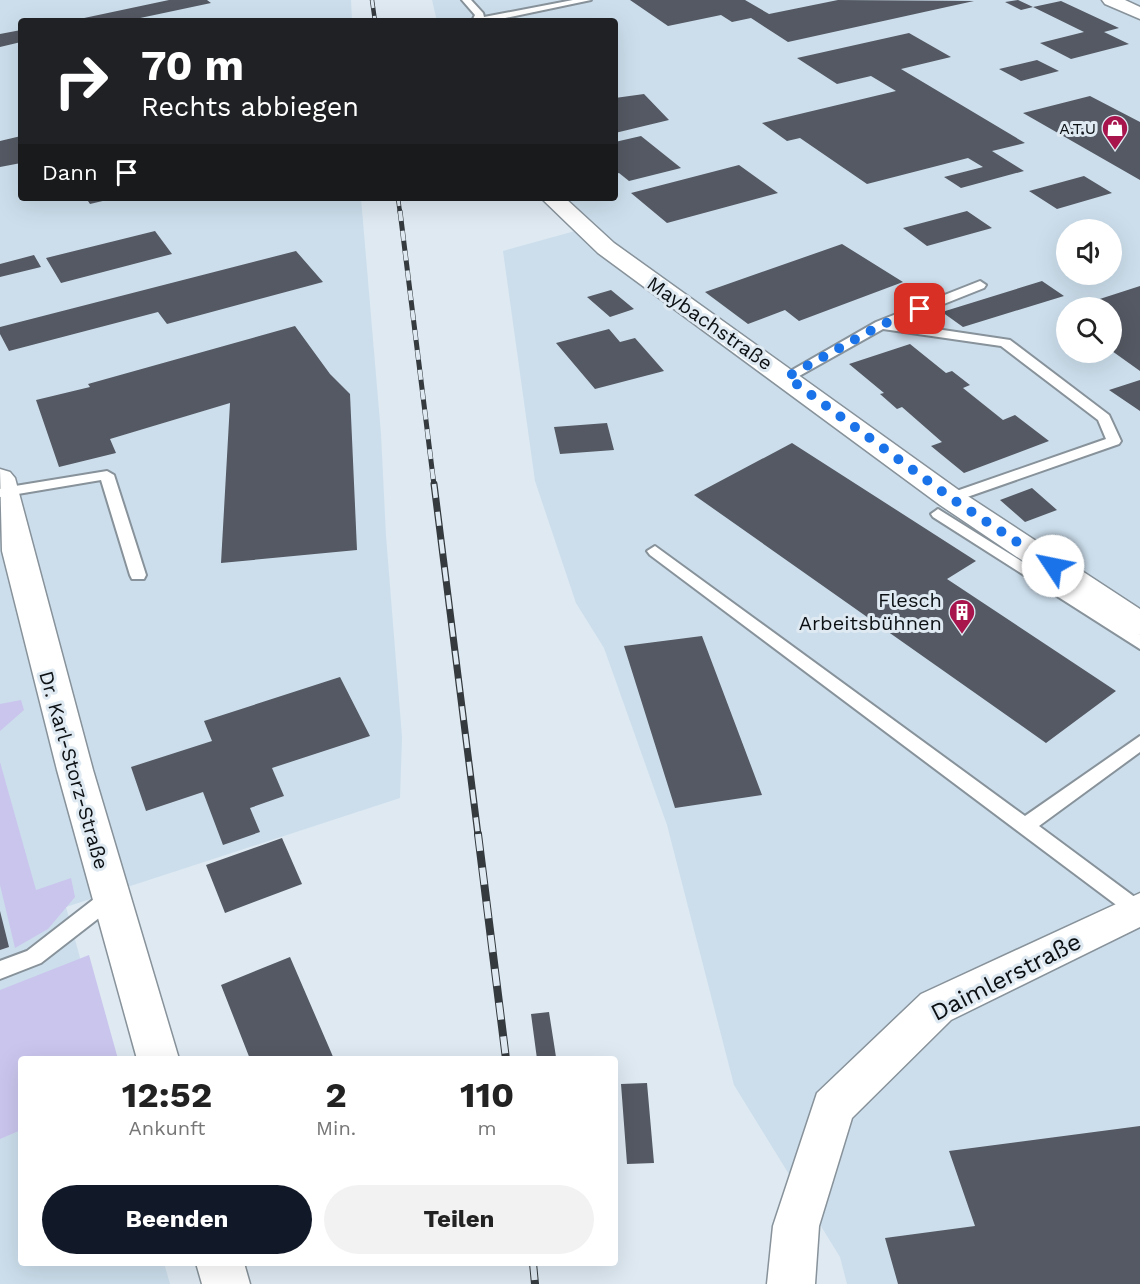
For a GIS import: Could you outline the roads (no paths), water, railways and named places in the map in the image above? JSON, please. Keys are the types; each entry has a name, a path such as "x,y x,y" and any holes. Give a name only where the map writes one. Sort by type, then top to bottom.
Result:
{"street":[{"path":"1111,0 1140,14"},
{"name":"Maybachstraße","path":"555,201 606,248 787,377 944,506 1140,624"},
{"name":"Dr. Karl-Storz-Straße","path":"2,485 7,540 42,652 110,898 157,1056"},
{"name":"Daimlerstraße","path":"791,1284 796,1226 833,1107 936,1007 1139,910"},
{"path":"221,1266 226,1284"}],"lane":[{"path":"466,0 480,15 478,18"},
{"path":"493,18 588,0"},
{"path":"787,377 881,325 980,285"},
{"path":"881,325 1005,344 1104,418 1114,441 944,506"},
{"path":"2,485 106,475 138,575"},
{"path":"944,506 1140,643"},
{"path":"654,551 1139,910"},
{"path":"1025,826 1140,743"},
{"path":"0,970 34,957 110,898"}],"railway":[{"path":"372,0 375,18"},
{"path":"398,201 400,213"},
{"path":"400,211 434,485"},
{"path":"434,484 478,835"},
{"path":"478,834 506,1056"},
{"path":"533,1266 535,1284"}],"place":[{"name":"A.T.U","path":"1115,151"},
{"name":"Flesch Arbeitsbühnen","path":"962,635"}]}
